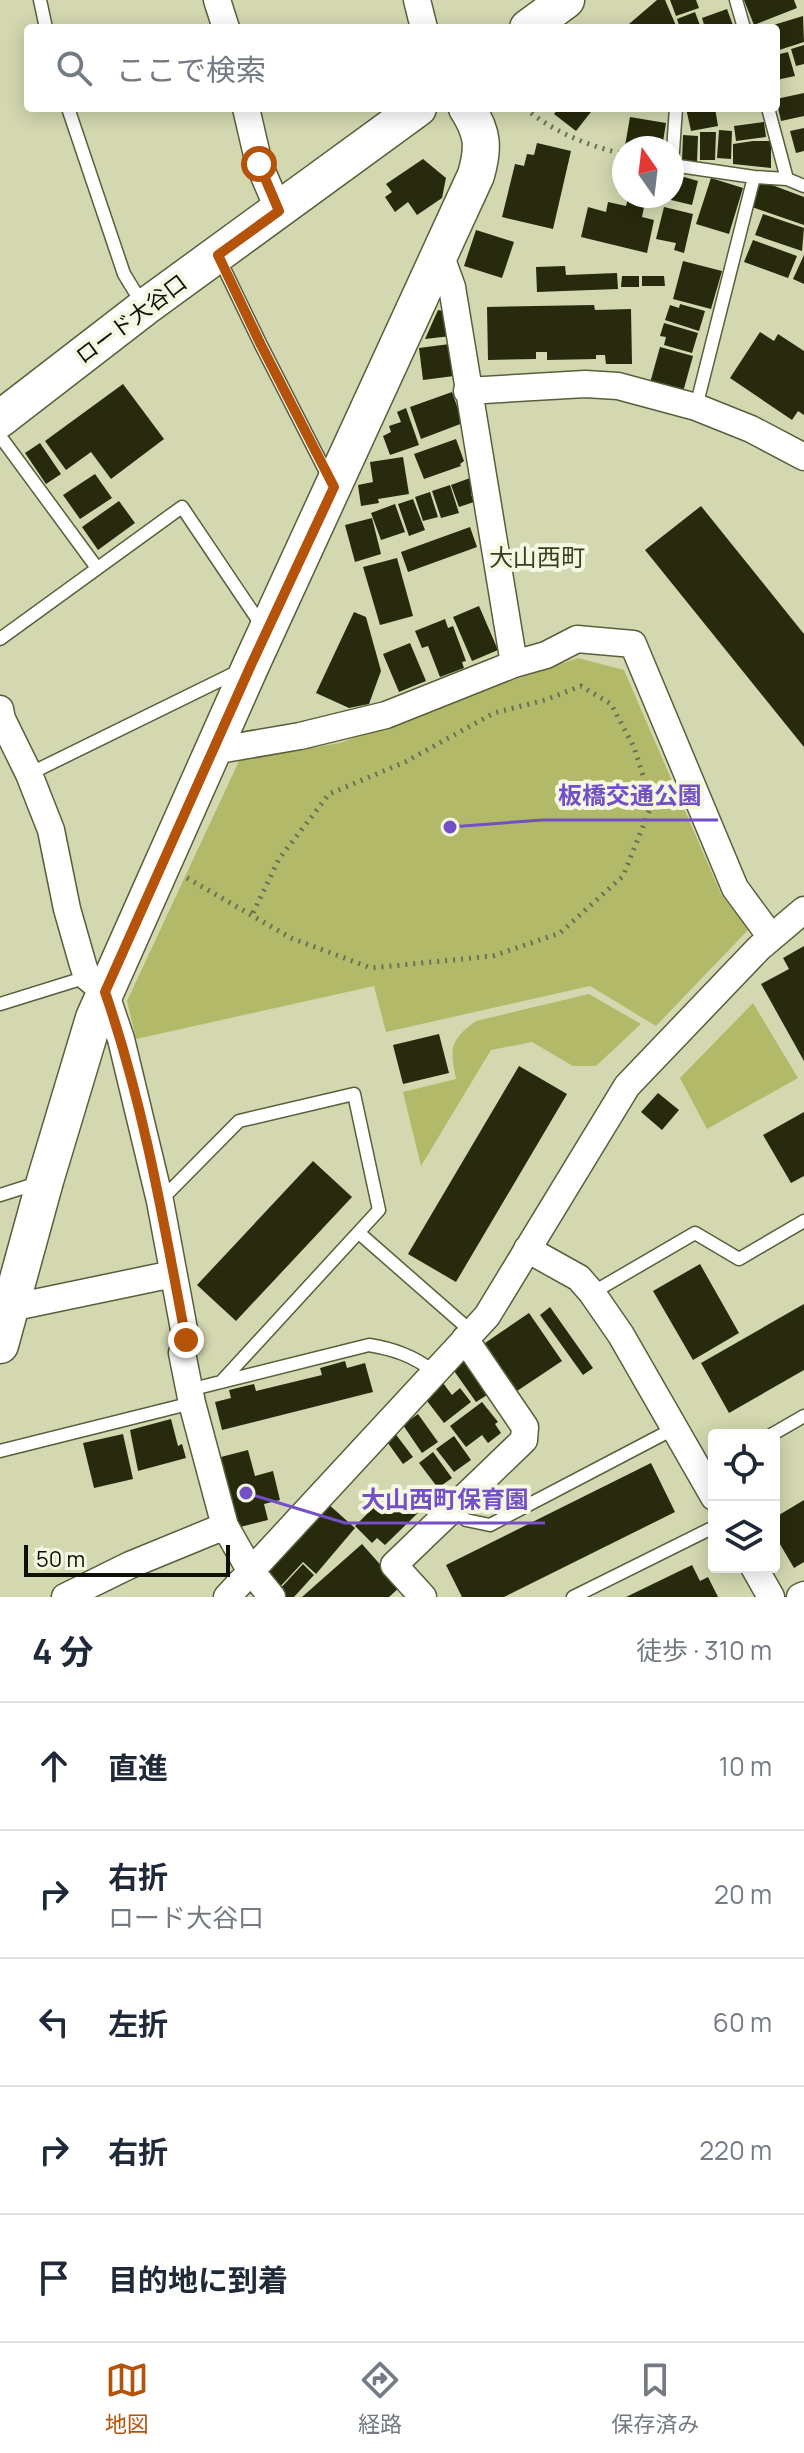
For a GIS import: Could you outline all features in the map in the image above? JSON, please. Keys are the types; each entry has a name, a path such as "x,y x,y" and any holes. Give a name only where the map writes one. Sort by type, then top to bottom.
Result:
{"street":[{"path":"217,0 225,24"},
{"path":"417,0 423,24"},
{"path":"533,24 566,0"},
{"path":"247,112 259,164 279,211"},
{"name":"ロード大谷口","path":"0,419 145,307 413,112"},
{"path":"0,1345 94,1018 96,984 162,863 476,175 482,156 480,127 470,112"},
{"path":"440,254 452,287 514,664"},
{"path":"467,391 585,384 618,386 696,407 751,429 804,457"},
{"path":"213,751 300,736 386,715 514,664 546,655 577,639 633,644 735,888 771,937"},
{"path":"0,709 51,830 67,909 121,1039 160,1201 186,1340 182,1353 190,1397 225,1526 250,1570 272,1597"},
{"path":"227,1597 487,1316 627,1086 771,937 804,910"},
{"path":"527,1249 579,1278 592,1293 708,1477"},
{"path":"10,1308 173,1274"},
{"path":"423,1597 394,1565 524,1440 525,1427 469,1336"},
{"path":"65,1597 130,1565 225,1526"},
{"path":"757,1573 771,1597"}],"lane":[{"path":"40,0 45,24"},
{"path":"736,0 743,24"},
{"path":"69,112 124,274 145,307"},
{"path":"676,112 672,165 787,179 804,186"},
{"path":"769,112 787,179"},
{"path":"696,407 754,177"},
{"path":"218,255 334,487"},
{"path":"0,436 97,568"},
{"path":"0,639 182,507 266,632"},
{"path":"29,774 251,665"},
{"path":"0,1004 96,984"},
{"path":"160,1201 239,1121 354,1094 379,1210 221,1382"},
{"path":"0,1195 45,1181"},
{"path":"592,1293 695,1233 739,1259 804,1221"},
{"path":"359,1233 469,1336"},
{"path":"0,1451 190,1397 221,1382 369,1345 394,1349 433,1371"},
{"path":"780,1430 804,1416"},
{"path":"454,1507 466,1520 490,1525 675,1428"},
{"path":"573,1597 708,1530"}],"path":[{"path":"530,112 591,147 612,151"},
{"path":"162,863 291,938 371,968 493,956 560,933 623,876 652,804 634,747 611,704 581,686 545,700 494,713 405,762 329,794 279,859 252,915"}],"green space":[{"path":"578,658 624,670 721,894 749,929 656,1026 590,986 386,1032 374,986 136,1039 127,1001 240,759 340,743"},
{"path":"589,994 641,1024 596,1066 573,1066 532,1042 491,1050 421,1166 403,1092 456,1079 453,1052 456,1040 476,1021"},
{"path":"753,1003 798,1078 707,1129 680,1078"}],"building":[{"path":"657,0 665,0 675,24 629,24"},
{"path":"670,0 696,0 699,8 676,16"},
{"path":"744,0 794,0 797,8 754,24"},
{"path":"727,9 733,24 704,24 702,18"},
{"path":"695,12 700,24 679,24 677,19"},
{"path":"803,16 804,42 780,50 780,24 777,24"},
{"path":"804,45 804,64 796,66 791,49"},
{"path":"788,52 795,76 780,79 780,54"},
{"path":"804,93 804,116 781,121 780,98"},
{"path":"556,112 591,112 576,131 554,114"},
{"path":"687,112 716,112 718,126 691,131"},
{"path":"630,117 666,123 664,136 627,136"},
{"path":"764,122 766,137 736,141 734,126"},
{"path":"804,128 804,151 796,153 790,131"},
{"path":"719,130 732,131 731,159 717,158"},
{"path":"700,132 716,132 715,160 700,160"},
{"path":"683,136 698,136 697,162 684,162"},
{"path":"771,141 771,168 733,164 733,144"},
{"path":"537,143 571,151 553,229 502,217 515,164 524,166 527,154 534,155"},
{"path":"423,159 446,178 442,198 417,215 408,202 395,212 385,197 392,192 386,184"},
{"path":"684,177 698,181 692,205 684,203"},
{"path":"711,178 743,188 729,234 696,224"},
{"path":"761,181 804,197 804,225 752,207"},
{"path":"608,202 612,203 612,208 644,208 642,217 654,220 647,253 581,237 588,207 606,212"},
{"path":"664,208 693,214 684,253 674,250 676,243 656,239"},
{"path":"763,214 804,228 802,251 755,235"},
{"path":"476,230 514,242 502,278 464,266"},
{"path":"753,240 797,256 788,278 744,262"},
{"path":"804,255 804,284 793,279"},
{"path":"683,261 722,271 711,309 673,299"},
{"path":"565,266 566,275 617,273 618,289 537,292 536,267"},
{"path":"622,276 639,276 639,287 621,287"},
{"path":"642,276 664,276 665,286 642,286"},
{"path":"680,304 705,311 699,331 665,320 670,305 679,308"},
{"path":"594,305 595,310 631,309 632,364 606,364 605,355 596,355 596,359 547,360 547,352 536,352 536,359 488,360 487,307"},
{"path":"438,310 448,312 451,336 425,339"},
{"path":"664,323 698,333 692,353 664,345 666,337 660,336"},
{"path":"760,332 774,341 778,334 804,351 804,415 798,411 792,420 730,378"},
{"path":"450,344 454,376 423,380 419,348"},
{"path":"660,347 693,356 683,392 650,383"},
{"path":"123,384 164,439 111,479 91,452 66,470 45,441"},
{"path":"452,392 463,423 421,439 410,407"},
{"path":"406,408 419,445 390,455 383,436 391,432 389,426 401,422 397,412"},
{"path":"456,439 464,461 461,466 424,479 414,454"},
{"path":"40,443 61,474 46,484 25,453"},
{"path":"403,457 409,494 378,499 379,503 361,506 358,485 373,482 370,462"},
{"path":"95,474 112,498 80,519 63,495"},
{"path":"470,478 475,492 471,494 474,502 459,507 451,485"},
{"path":"450,485 459,513 441,518 432,491"},
{"path":"430,492 438,517 423,521 415,497"},
{"path":"413,499 425,530 409,536 398,504"},
{"path":"119,501 135,523 98,550 82,527"},
{"path":"395,504 405,532 381,540 371,513"},
{"path":"701,506 804,634 804,747 645,550"},
{"path":"372,518 381,554 355,562 345,525"},
{"path":"470,527 477,547 408,572 401,552"},
{"path":"397,558 413,616 380,625 363,567"},
{"path":"479,606 498,650 472,661 453,617"},
{"path":"354,612 366,617 381,671 369,704 349,708 316,693"},
{"path":"445,619 448,628 453,626 466,661 462,662 464,668 440,677 428,646 422,648 415,631"},
{"path":"410,643 426,681 399,692 383,654"},
{"path":"804,946 804,1061 761,984 789,969 783,958"},
{"path":"439,1034 449,1073 403,1084 393,1045"},
{"path":"519,1066 567,1094 456,1282 408,1254"},
{"path":"658,1093 679,1110 662,1130 641,1112"},
{"path":"804,1112 804,1176 791,1183 763,1135"},
{"path":"313,1161 352,1197 236,1321 197,1285"},
{"path":"700,1264 739,1333 693,1360 653,1291"},
{"path":"804,1304 804,1370 729,1413 701,1363"},
{"path":"550,1307 593,1368 583,1375 540,1315"},
{"path":"529,1313 562,1361 517,1391 485,1343"},
{"path":"463,1360 487,1395 476,1402 452,1368"},
{"path":"345,1361 347,1368 365,1363 373,1392 222,1430 215,1402 231,1398 229,1390 254,1384 256,1391 322,1375 320,1368"},
{"path":"443,1383 452,1395 460,1388 471,1402 444,1423 424,1397"},
{"path":"482,1402 498,1422 495,1424 501,1433 488,1443 482,1435 466,1447 450,1426"},
{"path":"418,1414 438,1442 422,1453 403,1425"},
{"path":"171,1419 178,1446 182,1444 186,1458 138,1471 130,1430"},
{"path":"394,1432 413,1457 403,1464 385,1439"},
{"path":"123,1434 133,1479 94,1488 83,1443"},
{"path":"454,1436 471,1460 454,1472 436,1449"},
{"path":"248,1450 255,1476 273,1471 280,1500 264,1504 268,1520 236,1528 218,1487 228,1484 221,1457"},
{"path":"433,1452 452,1478 438,1488 419,1463"},
{"path":"651,1463 675,1512 504,1597 462,1597 446,1565"},
{"path":"388,1493 407,1512 416,1503 422,1509 385,1545 377,1538 372,1543 355,1526"},
{"path":"804,1500 804,1562 794,1568 780,1544 780,1514"},
{"path":"327,1503 355,1528 316,1574 303,1562 278,1589 268,1579 267,1566"},
{"path":"362,1544 400,1587 389,1597 302,1597"},
{"path":"303,1564 314,1575 294,1597 285,1597 278,1591"},
{"path":"692,1565 700,1581 708,1577 718,1597 626,1597"}],"place":[{"name":"板橋交通公園","path":"450,827"},
{"name":"大山西町保育園","path":"246,1493"}],"district":[{"name":"大山西町","path":"537,558"}],"route":[{"path":"186,1340 160,1201 121,1039 105,992 334,487 218,255 279,211 259,164"}]}
